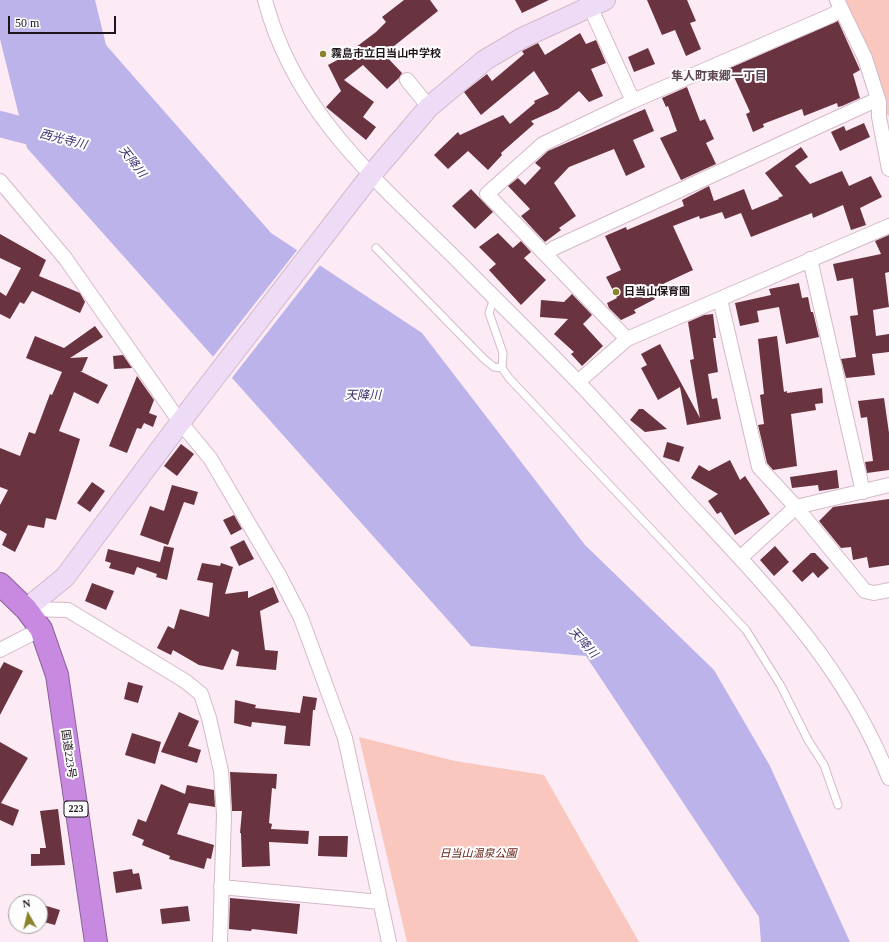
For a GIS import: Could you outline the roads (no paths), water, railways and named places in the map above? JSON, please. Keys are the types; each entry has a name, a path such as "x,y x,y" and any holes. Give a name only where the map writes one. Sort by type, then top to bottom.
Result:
{"highway":[{"name":"国道223号","path":"0,584 26,609 41,629 57,675 96,942"}],"street":[{"path":"265,0 271,23 296,79 325,123 369,177 578,382 740,558 797,623 848,693 873,739 889,778"},
{"path":"26,609 65,577 184,417 369,177 429,107 485,60 522,38 594,2 633,101"},
{"path":"627,339 487,194 543,144 633,101 830,16 839,5 865,58 884,118 889,169"},
{"path":"407,80 429,107"},
{"path":"546,254 554,248 876,100 879,102"},
{"path":"0,180 65,258 184,417 279,575 301,618 345,738 389,942"},
{"path":"578,382 627,339 889,226"},
{"path":"810,259 863,492"},
{"path":"720,299 759,467 796,507 866,591 874,594 889,590"},
{"path":"740,558 796,507 889,485"},
{"path":"26,609 68,610 185,681 201,694 209,718 221,771 224,815 220,942"},
{"path":"0,650 41,629"},
{"path":"221,887 380,902"}],"lane":[{"path":"376,248 484,359 494,367 502,368"},
{"path":"494,298 490,313 503,353 502,368 509,378 746,630 781,686 808,740 824,765 838,805"}],"water":[{"name":"天降川","path":"0,0 95,0 106,45 271,233 422,333 585,545 714,670 770,766 850,942 761,942 759,917 586,656 471,646 27,148 0,39"}],"waterway":[{"name":"西光寺川","path":"0,124 57,139"}],"place":[{"name":"霧島市立日当山中学校","path":"323,54"},
{"name":"日当山保育園","path":"616,292"}],"district":[{"name":"隼人町東郷一丁目","path":"719,77"}],"park label":[{"name":"日当山温泉公園","path":"478,854"}]}
